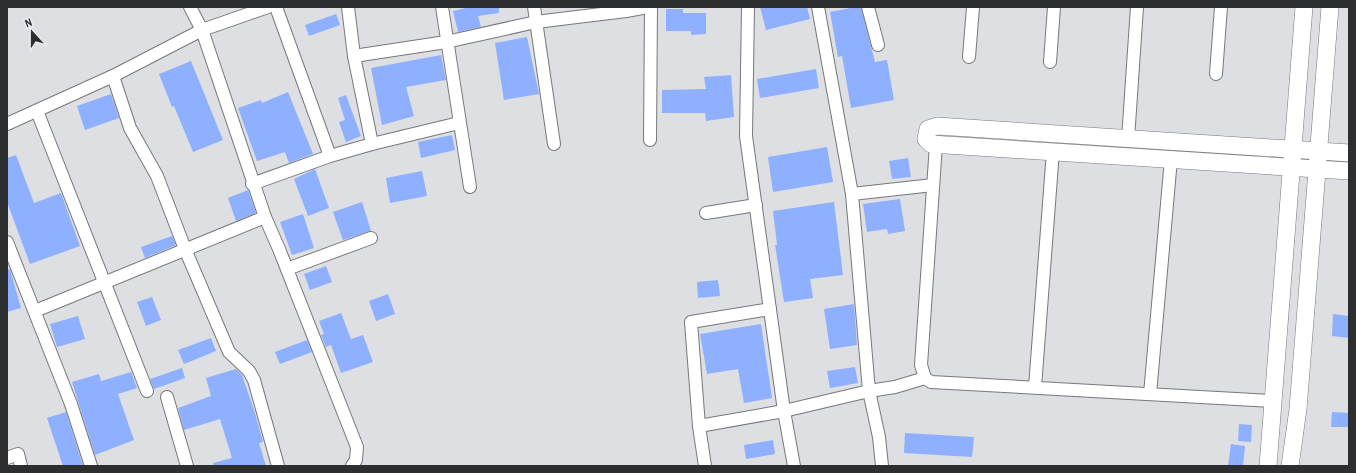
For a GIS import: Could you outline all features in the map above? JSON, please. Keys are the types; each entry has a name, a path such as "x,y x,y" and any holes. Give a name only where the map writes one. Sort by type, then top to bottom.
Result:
{"street":[{"path":"190,7 202,30 252,184 357,447 356,460 352,466"},
{"path":"7,124 113,76 202,30 268,7"},
{"path":"276,7 330,156"},
{"path":"348,7 354,56 372,144"},
{"path":"442,7 446,42 470,187"},
{"path":"534,7 554,144"},
{"path":"354,56 446,42 536,22 648,7"},
{"path":"650,140 651,7"},
{"path":"748,7 746,136 784,411 794,466"},
{"path":"818,7 852,194 869,391 879,437 882,466"},
{"path":"868,7 878,45"},
{"path":"969,57 973,7"},
{"path":"1050,62 1054,7"},
{"path":"1128,139 1138,7"},
{"path":"1216,74 1221,7"},
{"path":"1268,466 1304,7"},
{"path":"1290,466 1298,409 1330,7"},
{"path":"113,76 130,128 157,176 185,249 229,352 249,371 254,380 278,466"},
{"path":"37,111 147,391"},
{"path":"252,184 330,156 459,122"},
{"path":"1349,153 937,126 928,129 926,134 928,142 936,144 1292,166 1349,171"},
{"path":"936,144 922,365 925,378 931,382 1273,400"},
{"path":"1035,387 1053,152"},
{"path":"1150,394 1171,159"},
{"path":"852,194 933,185"},
{"path":"706,213 756,205"},
{"path":"35,311 265,217"},
{"path":"287,269 371,238"},
{"path":"7,242 10,260 35,311 71,404 91,466"},
{"path":"705,466 699,426 691,322 770,309"},
{"path":"699,426 784,411 869,391 894,387 925,378"},
{"path":"167,397 187,466"},
{"path":"7,458 18,454 21,466"}],"building":[{"path":"470,7 499,7 499,13 478,16 481,27 458,32 453,11"},
{"path":"760,7 807,7 810,19 766,30"},
{"path":"861,7 875,62 887,60 894,100 851,108 842,56 838,57 830,12"},
{"path":"666,9 683,9 683,13 706,13 706,34 691,35 691,31 666,31"},
{"path":"336,14 340,25 309,36 305,25"},
{"path":"527,37 539,94 504,100 495,43"},
{"path":"441,55 446,80 406,87 414,116 382,125 371,68"},
{"path":"191,61 223,140 193,152 174,106 172,107 159,74"},
{"path":"816,69 819,88 760,98 757,79"},
{"path":"731,75 734,117 706,121 705,113 662,113 662,90 706,89 704,77"},
{"path":"288,92 313,154 289,163 285,152 257,161 238,108 261,100 262,103"},
{"path":"111,94 119,118 85,130 77,106"},
{"path":"346,95 361,136 346,142 339,122 345,120 338,98"},
{"path":"452,135 455,150 421,158 418,142"},
{"path":"827,147 833,182 773,192 768,157"},
{"path":"16,155 34,203 61,193 80,246 30,264 7,202 7,158"},
{"path":"908,158 911,177 892,179 889,161"},
{"path":"315,169 329,208 308,216 294,179"},
{"path":"422,171 427,196 390,203 386,178"},
{"path":"248,190 256,213 236,221 228,198"},
{"path":"900,199 905,231 888,234 887,229 867,232 863,204"},
{"path":"362,202 371,231 343,240 333,212"},
{"path":"834,202 843,275 810,279 813,298 784,302 775,245 777,245 773,211"},
{"path":"303,214 314,248 292,255 280,222"},
{"path":"172,236 176,245 145,258 141,247"},
{"path":"326,266 332,282 310,290 304,274"},
{"path":"10,269 21,308 7,312 7,270"},
{"path":"718,280 720,296 698,298 697,282"},
{"path":"388,294 395,314 376,321 369,301"},
{"path":"152,297 161,320 146,326 137,302"},
{"path":"854,304 857,345 830,349 824,309"},
{"path":"341,313 351,339 363,335 373,362 341,373 331,345 326,347 321,335 324,334 319,321"},
{"path":"1333,314 1349,316 1349,338 1332,336"},
{"path":"78,316 85,339 57,347 50,324"},
{"path":"761,324 772,398 744,403 738,369 707,374 700,334"},
{"path":"211,338 216,351 184,364 178,350"},
{"path":"307,340 312,352 280,364 275,352"},
{"path":"855,367 858,383 830,388 827,371"},
{"path":"182,368 185,378 154,389 150,379"},
{"path":"236,369 242,375 255,413 263,442 259,443 266,466 213,466 213,463 232,458 220,419 184,430 178,408 211,396 206,378"},
{"path":"131,372 137,388 118,394 134,440 95,455 72,382 99,374 101,381"},
{"path":"66,412 83,466 63,466 47,418"},
{"path":"1332,412 1349,413 1349,427 1331,427"},
{"path":"1239,424 1252,425 1251,442 1238,441"},
{"path":"905,433 974,437 972,457 904,453"},
{"path":"773,440 775,454 746,459 744,445"},
{"path":"1231,444 1245,446 1243,466 1228,466"}]}
